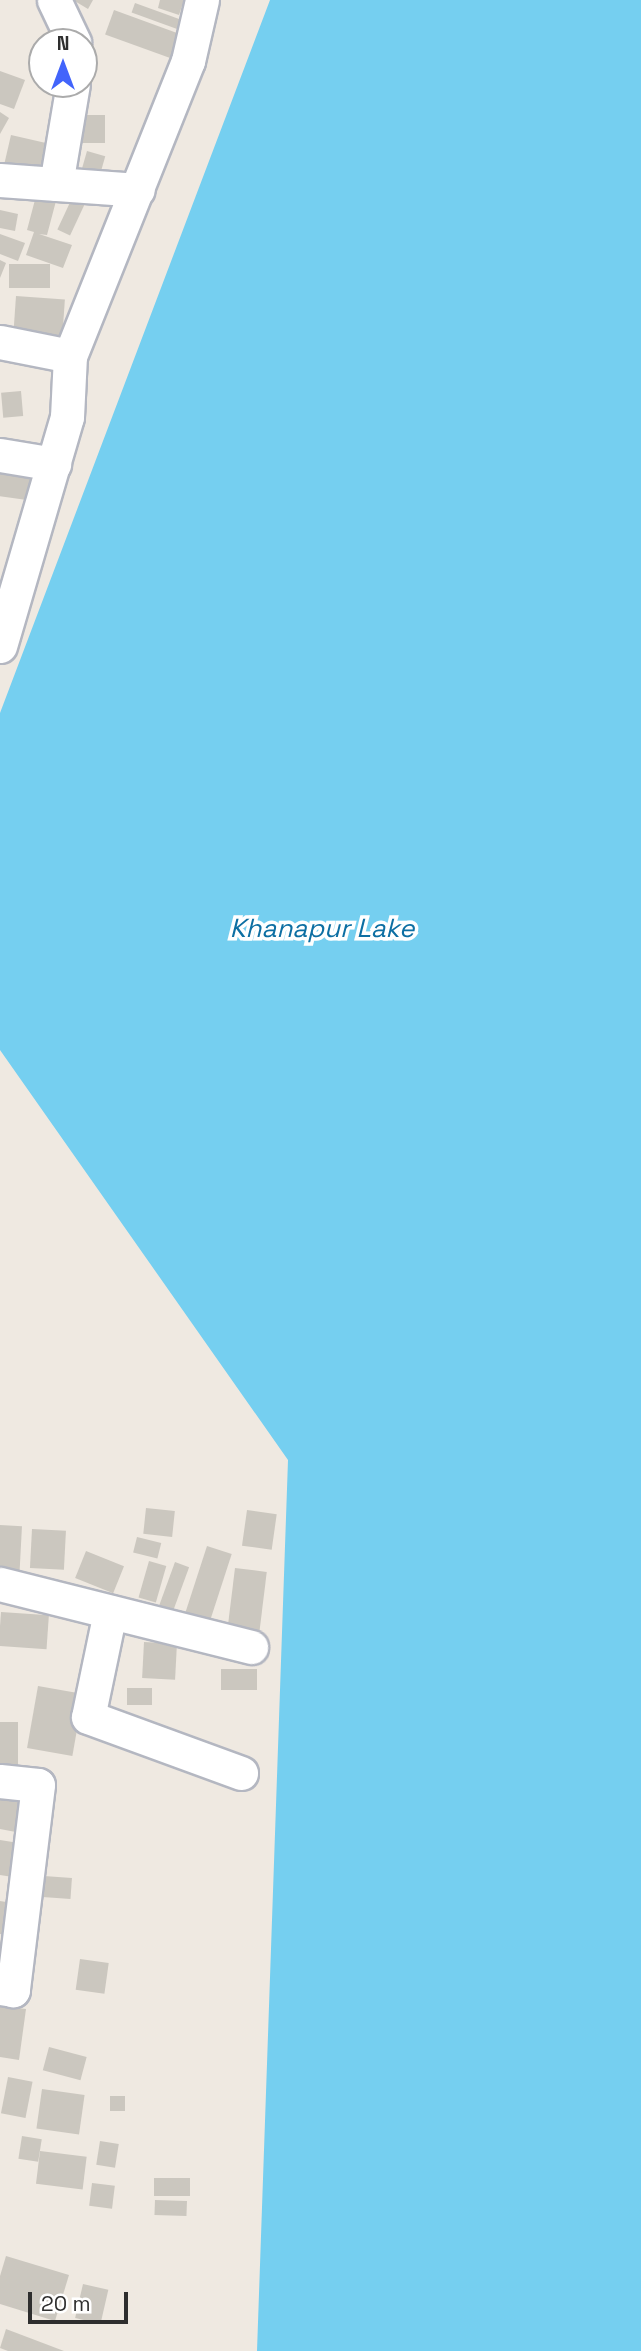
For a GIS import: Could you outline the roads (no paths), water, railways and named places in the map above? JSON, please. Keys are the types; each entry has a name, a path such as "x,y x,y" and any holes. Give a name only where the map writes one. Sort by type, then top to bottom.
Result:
{"street":[{"path":"54,0 67,28"},
{"path":"0,646 67,417 71,356 188,61 202,0"},
{"path":"56,184 71,98"},
{"path":"0,180 138,190"},
{"path":"0,342 71,356"},
{"path":"0,455 54,464"},
{"path":"0,1584 251,1647"},
{"path":"110,1612 88,1717 242,1773"},
{"path":"0,1781 38,1785 13,1990 0,1988"}],"water":[{"name":"Khanapur Lake","path":"270,0 641,0 641,2351 257,2351 288,1460 0,1050 0,713"}]}
